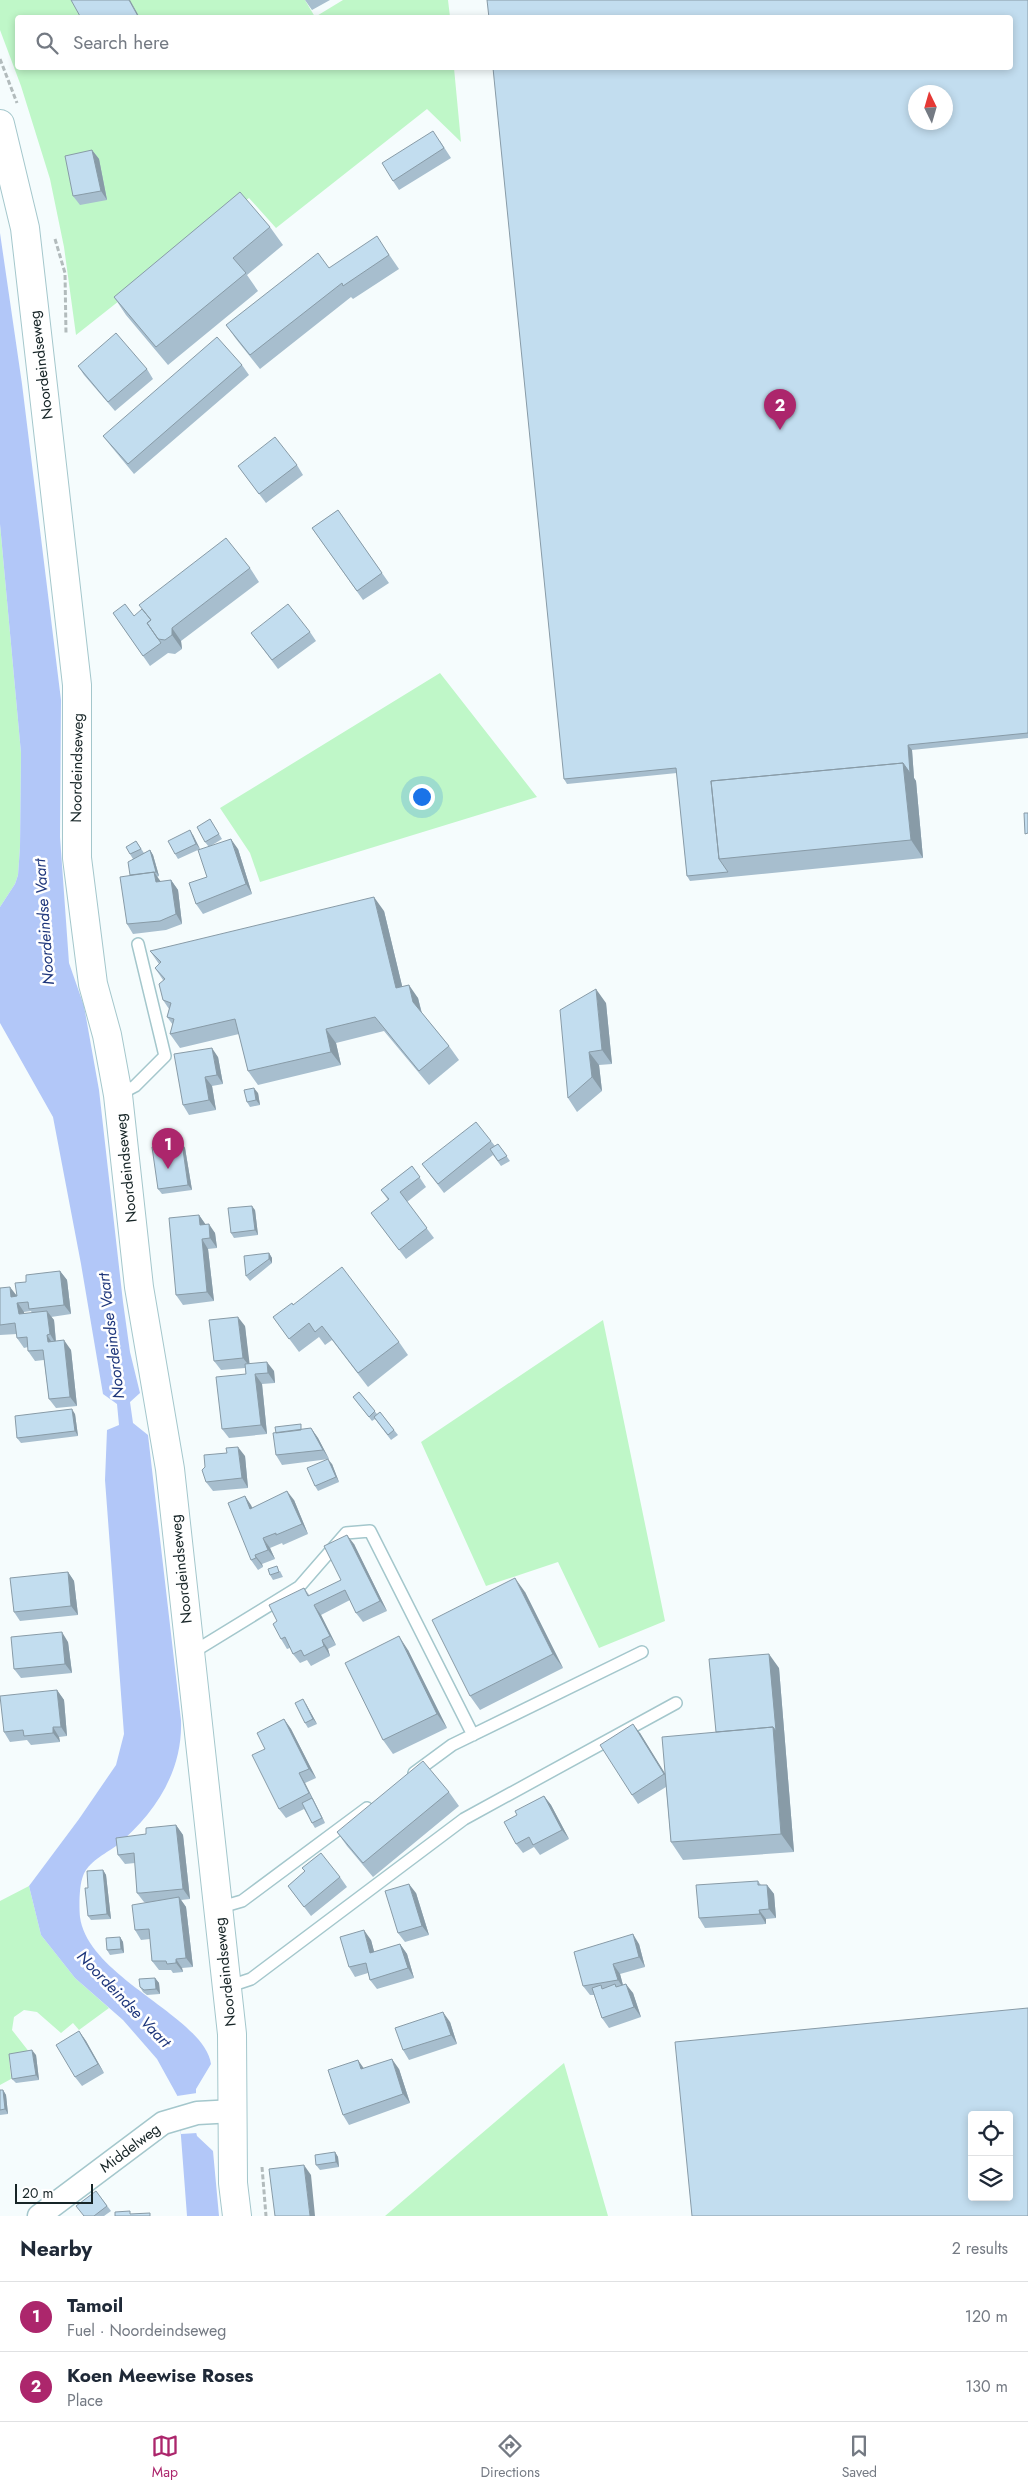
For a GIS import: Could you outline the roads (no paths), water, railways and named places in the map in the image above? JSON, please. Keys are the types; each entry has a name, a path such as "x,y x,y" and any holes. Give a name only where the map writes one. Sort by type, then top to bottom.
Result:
{"street":[{"name":"Noordeindseweg","path":"0,124 24,228 77,685 79,749 76,823 88,953 92,984 107,1035 118,1095 140,1295 170,1469 232,2034 236,2216"},
{"name":"Middelweg","path":"39,2216 163,2123 188,2115 234,2111"}],"lane":[{"path":"118,1095 136,1086 165,1056 138,944"},
{"path":"190,1654 299,1587 346,1533 370,1531 473,1735"},
{"path":"405,1780 452,1745 642,1652"},
{"path":"227,1987 251,1979 464,1819 676,1703"},
{"path":"218,1908 242,1901 374,1803"}],"water":[{"name":"Noordeindse Vaart","path":"0,233 22,384 61,700 60,837 69,963 84,1006 99,1090 123,1302 130,1352 140,1393 130,1402 133,1423 148,1435 181,1720 177,1757 172,1774 164,1790 143,1820 116,1846 93,1862 85,1871 80,1891 80,1917 88,1939 103,1959 123,1978 189,2029 204,2046 211,2064 196,2089 196,2132 197,2136 213,2151 219,2216 187,2216 178,2097 157,2059 123,2020 75,1978 41,1935 29,1886 116,1765 124,1734 105,1480 107,1430 119,1425 117,1404 103,1394 53,1117 0,1023 0,907 15,884 18,875 21,753 0,524"}],"place":[{"name":"Koen Meewise Roses","path":"780,430"},
{"name":"Tamoil","path":"168,1169"}]}
